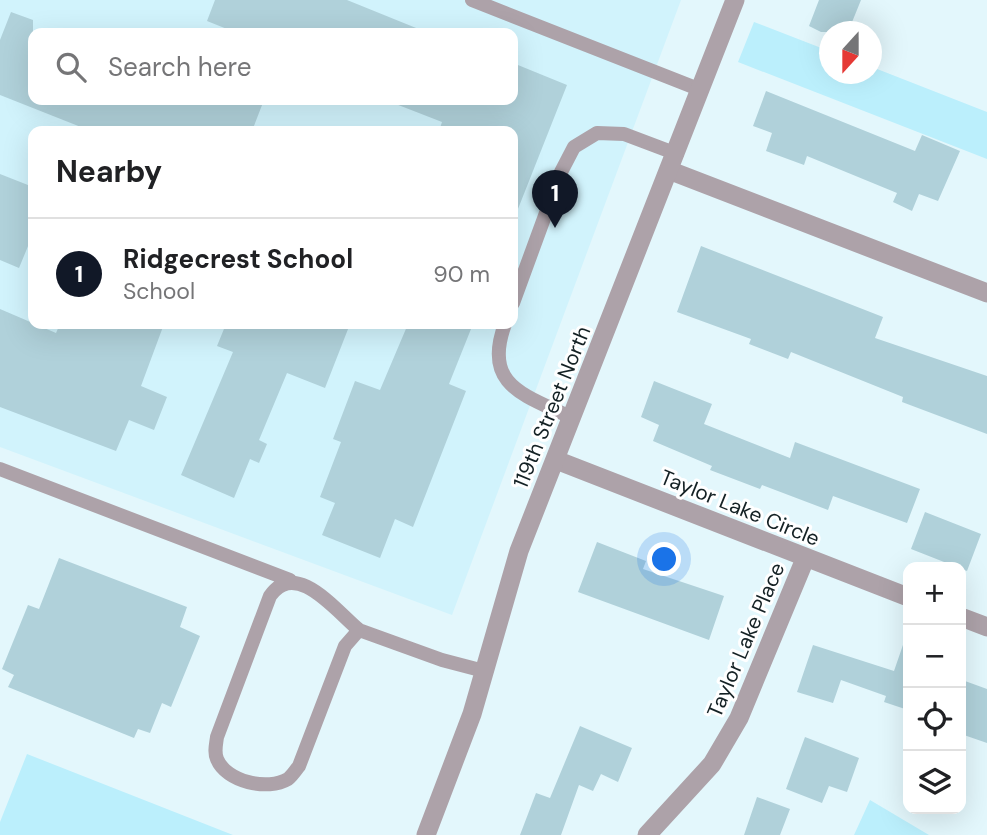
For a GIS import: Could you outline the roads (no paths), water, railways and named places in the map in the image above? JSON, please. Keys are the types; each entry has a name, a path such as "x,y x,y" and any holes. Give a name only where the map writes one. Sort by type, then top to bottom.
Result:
{"street":[{"name":"119th Street North","path":"426,835 472,714 519,551 736,0"},
{"path":"674,163 987,293"},
{"name":"Taylor Lake Circle","path":"556,460 903,595"},
{"name":"Taylor Lake Place","path":"647,835 712,764 739,718 805,559"},
{"path":"966,619 987,627"}],"lane":[{"path":"472,0 701,90"},
{"path":"518,289 561,172 574,147 597,133 624,134 674,163"},
{"path":"503,329 497,346 499,371 513,389 572,418"},
{"path":"0,468 305,584 359,630 442,660 484,671"},
{"path":"290,580 278,585 270,596 217,737 215,751 218,763 232,775 269,785 288,779 299,766 345,646 359,630"}],"place":[{"name":"Ridgecrest School","path":"555,228"}]}
